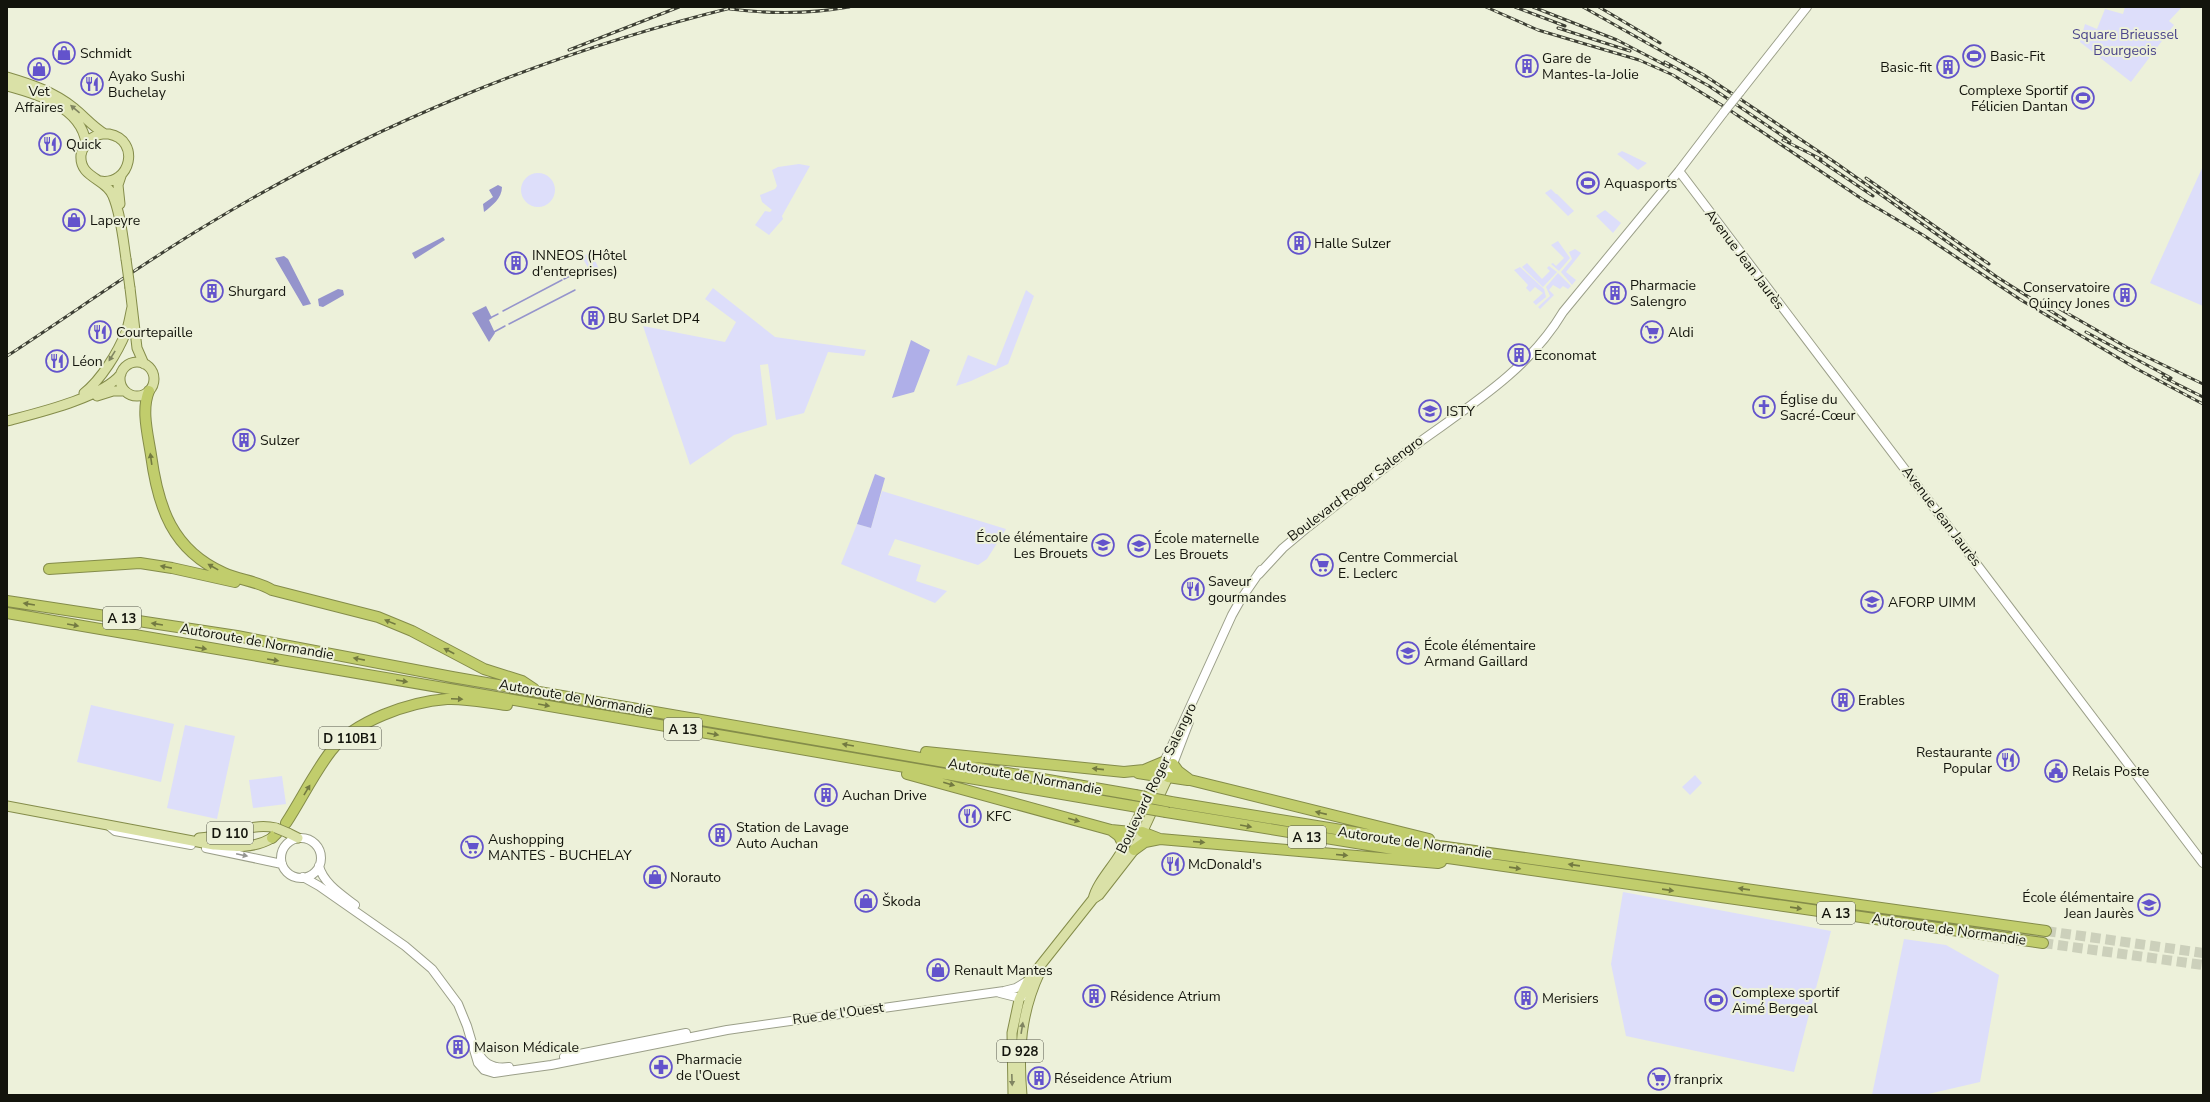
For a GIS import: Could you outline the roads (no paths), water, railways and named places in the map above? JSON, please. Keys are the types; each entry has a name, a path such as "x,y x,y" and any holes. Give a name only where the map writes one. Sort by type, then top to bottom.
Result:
{"highway":[{"path":"149,391 146,400 147,420 155,481 160,503 176,535 190,551 206,563 224,573 265,586 272,590"},
{"path":"49,570 118,563 148,564 272,590 378,617 412,631 484,669 522,681 535,690"},
{"name":"Autoroute de Normandie","path":"7,600 238,636 452,677 535,690 1171,802 1439,846 2046,931"},
{"name":"Autoroute de Normandie","path":"7,613 1166,812 1448,858 2043,943"},
{"path":"287,828 338,743 361,725 417,705 448,699 520,707 527,702"},
{"name":"D 110B1","path":"330,766 342,746 362,728 379,718"},
{"path":"875,750 895,748 1157,776"},
{"path":"1124,772 1144,770 1168,763 1190,780"},
{"path":"886,764 899,772 1111,830 1141,832 1160,839 1438,863 1448,858"},
{"path":"1168,777 1190,780 1428,838 1439,846"},
{"path":"1111,830 1119,836 1129,848 1145,842 1160,839"}],"main road":[{"name":"Boulevard Roger Salengro","path":"1168,777 1168,763 1181,727 1238,603 1259,574 1303,530 1498,385 1534,351 1554,326 1570,312 1599,269 1678,171 1806,7"},
{"path":"7,77 54,94 74,108 95,128 105,134 119,138 128,149 128,164 118,185 123,237 138,351 144,364 151,370 154,376 153,385 149,391 136,396 125,391 104,393 56,412 7,426"},
{"path":"7,86 38,96 65,111 83,128 86,143 82,154 83,167 89,175 100,181 113,196 123,237"},
{"path":"86,143 95,136 105,134"},
{"name":"Avenue Jean Jaurès","path":"1678,171 2203,863"},
{"path":"100,181 112,180 121,176"},
{"path":"74,400 91,388 115,352 126,331 132,307"},
{"path":"7,421 74,400 111,384 121,374 127,365 132,352 134,329"},
{"path":"127,365 135,362 144,364"},
{"path":"121,374 120,382 125,391"},
{"name":"Boulevard Roger Salengro","path":"1129,848 1141,832 1139,815 1157,776 1168,763 1190,719 1249,588"},
{"path":"1219,655 1223,639 1222,637"},
{"path":"1157,776 1168,777"},
{"name":"D 928","path":"1141,832 1168,777"},
{"name":"D 110","path":"7,806 109,826 183,838 210,838 265,826 275,833 287,828 298,838"},
{"path":"1139,815 1141,832"},
{"name":"D 110","path":"109,826 115,831 282,864"},
{"path":"183,838 214,845 244,846 257,845 275,833"},
{"path":"298,838 307,839 317,846 320,858 319,866 322,875 336,890 418,951 440,971 462,1006 481,1058 493,1066 501,1068 526,1065 667,1036 727,1030 529,1069 499,1073 488,1072 478,1063 467,1026 458,1004 432,969 320,886 303,877 291,875 282,864 281,856 284,847 290,841 298,838"},
{"name":"D 928","path":"1023,993 1093,899 1099,895 1129,848"},
{"path":"303,877 314,872 319,866"},
{"name":"D 928","path":"1013,1095 1011,1044 1015,1013 1030,979 1047,959"},
{"path":"991,993 1023,993"},
{"path":"991,993 1023,993"},
{"name":"Rue de l'Ouest","path":"727,1030 780,1022 809,1014 896,1006 991,993"},
{"path":"1003,993 1013,1004 1015,1013"},
{"name":"D 928","path":"1022,1095 1020,1041 1027,1007 1023,993"}],"waterway":[{"path":"564,279 570,276"},
{"path":"503,311 562,280"},
{"path":"509,324 575,290"},
{"path":"490,318 498,314"},
{"path":"494,332 505,326"}],"tunnel":[{"path":"2046,931 2203,953"},
{"path":"2043,943 2203,965"}],"railway":[{"path":"569,50 679,7"},
{"path":"7,356 205,226 330,156 461,96 529,70 597,46 666,25 735,7"},
{"path":"730,9 760,12 790,12 819,11 849,7"},
{"path":"1486,7 1538,30 1639,60 1673,75 1728,109 1862,199 1923,235 2021,300 2137,369 2203,404"},
{"path":"1515,7 1565,26"},
{"path":"1533,7 1617,40 1669,67"},
{"path":"1583,7 1704,75 1836,163 1997,277 2065,320"},
{"path":"1599,7 1660,43"},
{"path":"1558,28 1630,51"},
{"path":"1665,62 1709,86 1790,141"},
{"path":"1783,140 1821,159"},
{"path":"1815,157 1873,196"},
{"path":"1866,178 1989,264"},
{"path":"2044,300 2128,348 2203,384"},
{"path":"2086,332 2171,378"},
{"path":"2163,377 2203,397"}],"place":[{"name":"Schmidt","path":"64,53"},
{"name":"Basic-Fit","path":"1974,56"},
{"name":"Gare de Mantes-la-Jolie","path":"1527,66"},
{"name":"Basic-fit","path":"1948,67"},
{"name":"Vet Affaires","path":"39,69"},
{"name":"Ayako Sushi Buchelay","path":"92,84"},
{"name":"Complexe Sportif Félicien Dantan","path":"2083,98"},
{"name":"Quick","path":"50,144"},
{"name":"Aquasports","path":"1588,183"},
{"name":"Lapeyre","path":"74,220"},
{"name":"Halle Sulzer","path":"1299,243"},
{"name":"INNEOS (Hôtel d'entreprises)","path":"516,263"},
{"name":"Shurgard","path":"212,291"},
{"name":"Pharmacie Salengro","path":"1615,293"},
{"name":"Conservatoire Quincy Jones","path":"2125,295"},
{"name":"BU Sarlet DP4","path":"593,318"},
{"name":"Courtepaille","path":"100,332"},
{"name":"Aldi","path":"1652,332"},
{"name":"Economat","path":"1519,355"},
{"name":"Léon","path":"57,361"},
{"name":"Église du Sacré-Cœur","path":"1764,407"},
{"name":"ISTY","path":"1430,411"},
{"name":"Sulzer","path":"244,440"},
{"name":"École élémentaire Les Brouets","path":"1103,545"},
{"name":"École maternelle Les Brouets","path":"1139,546"},
{"name":"Centre Commercial E. Leclerc","path":"1322,565"},
{"name":"Saveur gourmandes","path":"1193,589"},
{"name":"AFORP UIMM","path":"1872,602"},
{"name":"École élémentaire Armand Gaillard","path":"1408,653"},
{"name":"Erables","path":"1843,700"},
{"name":"Restaurante Popular","path":"2008,760"},
{"name":"Relais Poste","path":"2056,771"},
{"name":"Auchan Drive","path":"826,795"},
{"name":"KFC","path":"970,816"},
{"name":"Station de Lavage Auto Auchan","path":"720,835"},
{"name":"Aushopping MANTES - BUCHELAY","path":"472,847"},
{"name":"McDonald's","path":"1173,864"},
{"name":"Norauto","path":"655,877"},
{"name":"Škoda","path":"866,901"},
{"name":"École élémentaire Jean Jaurès","path":"2149,905"},
{"name":"Renault Mantes","path":"938,970"},
{"name":"Résidence Atrium","path":"1094,996"},
{"name":"Merisiers","path":"1526,998"},
{"name":"Complexe sportif Aimé Bergeal","path":"1716,1000"},
{"name":"Maison Médicale","path":"458,1047"},
{"name":"Pharmacie de l'Ouest","path":"661,1067"},
{"name":"Réseidence Atrium","path":"1039,1078"},
{"name":"franprix","path":"1659,1079"}],"park label":[{"name":"Square Brieussel Bourgeois","path":"2125,42"}]}
